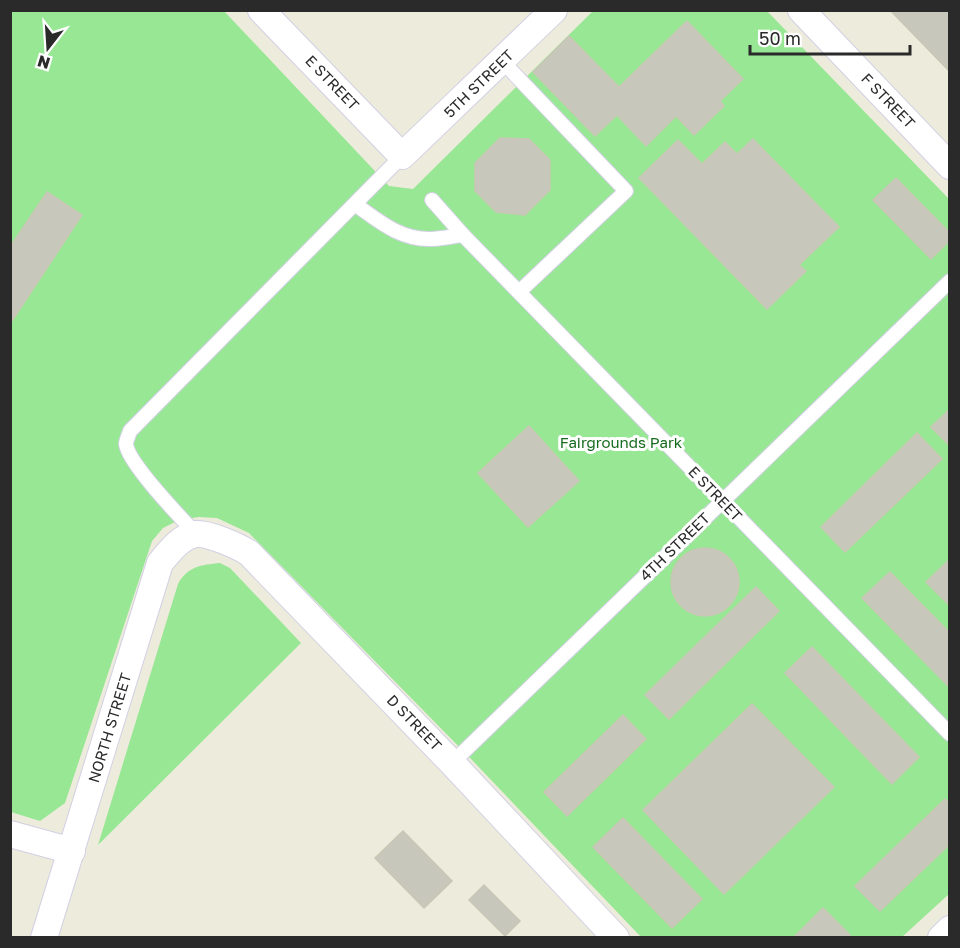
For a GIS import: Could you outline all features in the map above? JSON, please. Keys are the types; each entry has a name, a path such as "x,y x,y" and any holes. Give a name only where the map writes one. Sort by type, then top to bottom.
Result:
{"street":[{"name":"E STREET","path":"261,10 402,156"},
{"name":"F STREET","path":"801,10 950,166"},
{"name":"5TH STREET","path":"402,156 503,62 544,14"},
{"name":"D STREET","path":"196,534 233,544 249,552 616,938"},
{"name":"NORTH STREET","path":"44,938 160,563 182,541 196,534"},
{"path":"10,834 72,851"},
{"path":"940,938 950,929"}],"lane":[{"path":"503,62 626,191 519,292"},
{"path":"196,534 160,495 130,456 126,443 130,431 402,156"},
{"name":"E STREET","path":"432,200 463,235 950,734"},
{"path":"356,205 391,230 408,237 431,239 463,235"},
{"name":"4TH STREET","path":"452,763 950,281"}],"green space":[{"name":"Fairgrounds Park","path":"10,11 224,11 389,186 413,189 593,11 767,11 949,199 949,894 902,937 641,937 473,761 249,533 217,518 199,517 179,520 163,528 152,541 65,803 40,821 11,812"},
{"path":"220,563 230,568 301,643 98,845 178,584 191,570"}],"building":[{"path":"890,10 950,12 950,72"},
{"path":"687,21 743,79 720,101 724,106 694,135 676,116 646,146 617,115 595,136 533,72 569,36 619,87"},
{"path":"500,138 529,139 550,160 550,190 525,215 496,212 475,191 475,163"},
{"path":"753,139 839,227 799,265 806,271 767,309 639,178 678,140 702,164 725,142 737,154"},
{"path":"896,178 950,233 950,240 931,259 873,200"},
{"path":"47,192 82,215 10,324 10,247"},
{"path":"950,409 950,446 931,427"},
{"path":"529,426 579,481 528,527 478,473"},
{"path":"917,433 942,459 845,552 821,527"},
{"path":"712,548 724,554 733,563 739,575 737,595 729,606 712,616 698,616 681,606 673,595 671,575 681,558 692,550"},
{"path":"950,559 950,606 926,582"},
{"path":"890,572 950,633 950,688 862,598"},
{"path":"756,587 779,611 669,719 645,695"},
{"path":"812,647 919,757 892,784 785,673"},
{"path":"752,704 834,787 724,894 643,810"},
{"path":"623,715 646,739 567,816 544,792"},
{"path":"945,799 950,804 950,844 880,911 855,886"},
{"path":"623,818 702,899 672,928 593,847"},
{"path":"403,831 452,881 424,908 375,858"},
{"path":"484,885 520,921 505,936 469,900"},
{"path":"823,908 850,935 847,938 793,938"}]}
